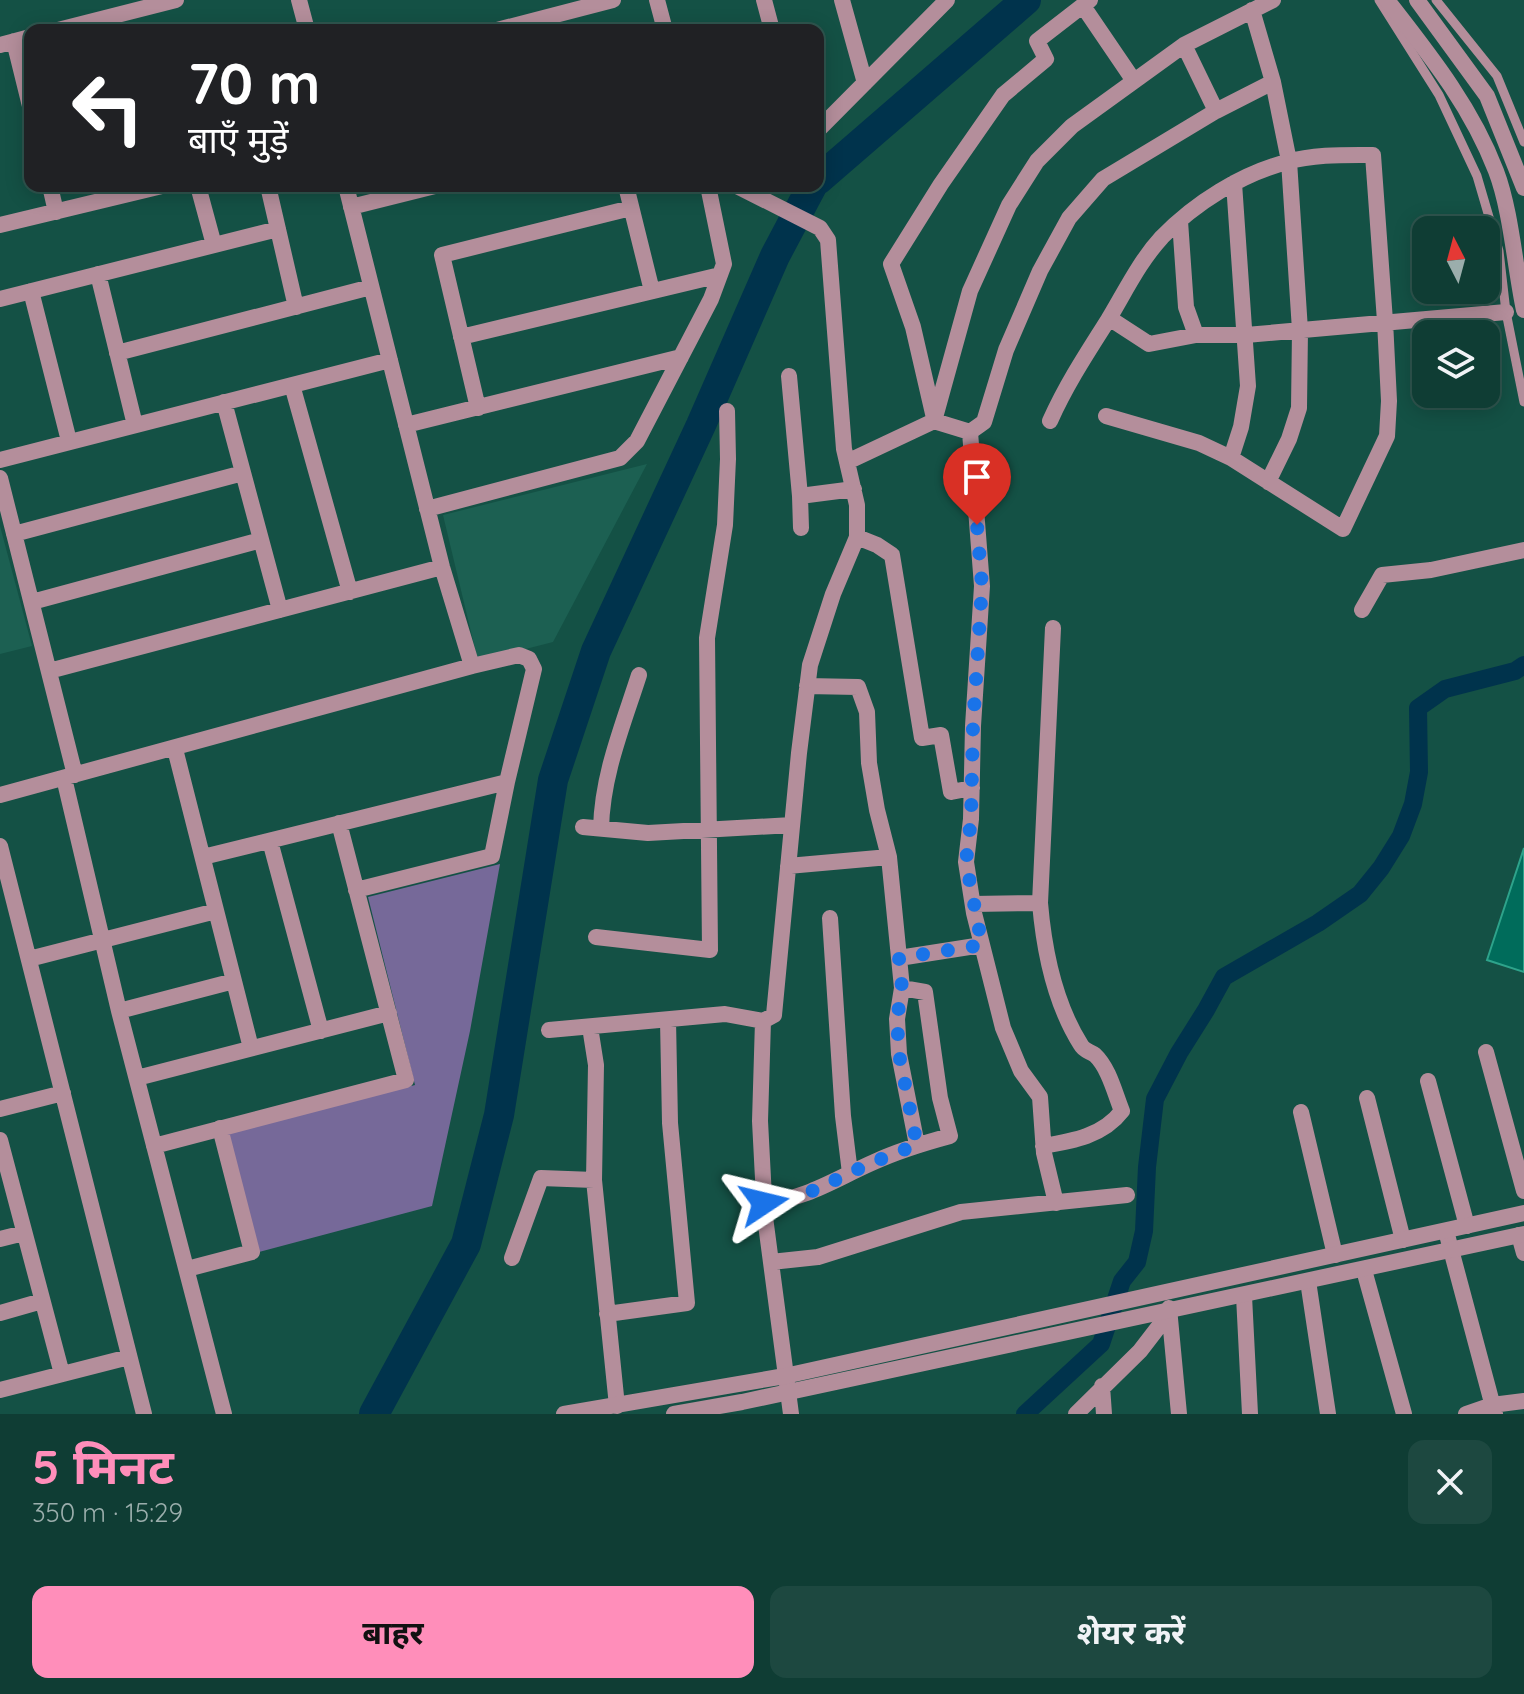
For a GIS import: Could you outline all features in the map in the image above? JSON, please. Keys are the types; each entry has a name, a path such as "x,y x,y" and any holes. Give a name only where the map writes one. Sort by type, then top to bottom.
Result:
{"street":[{"path":"82,24 176,0"},
{"path":"299,0 305,24"},
{"path":"520,24 613,0"},
{"path":"657,0 663,24"},
{"path":"764,0 770,24"},
{"path":"842,0 865,83"},
{"path":"922,0 927,20"},
{"path":"824,124 947,0"},
{"path":"934,421 970,291 1009,205 1037,161 1072,126 1184,45 1273,0"},
{"path":"1387,0 1440,67 1463,103 1497,173 1524,310"},
{"path":"1417,0 1487,96 1524,188"},
{"path":"934,421 913,327 891,264 941,184 1003,95 1046,59 1037,41 1087,3 1134,81"},
{"path":"1252,10 1273,82 1289,161 1300,330 1299,408 1289,439 1268,482"},
{"path":"15,41 24,80"},
{"path":"1184,45 1216,111"},
{"path":"970,432 984,422 1006,350 1040,271 1069,218 1103,179 1216,111 1273,82"},
{"path":"1050,421 1063,392 1144,260 1180,221 1234,183 1289,161 1335,155 1373,155 1389,401 1387,436 1343,529 1231,458 1199,443 1106,416"},
{"path":"1231,458 1241,427 1248,386 1234,183"},
{"path":"51,192 56,212"},
{"path":"0,225 138,192"},
{"path":"200,192 214,245"},
{"path":"269,192 296,307"},
{"path":"347,192 442,567 472,666"},
{"path":"351,207 409,192"},
{"path":"627,192 652,291"},
{"path":"427,509 620,458 637,441 681,357 724,264 713,192"},
{"path":"549,1030 725,1014 763,1021 774,1015 810,665 833,594 857,537 857,505 847,462 828,240 820,228 748,192"},
{"path":"478,408 442,255 631,208"},
{"path":"1180,221 1186,307 1196,335"},
{"path":"0,299 278,229"},
{"path":"98,274 135,425"},
{"path":"461,337 720,275"},
{"path":"117,353 371,287"},
{"path":"31,291 69,441"},
{"path":"1109,318 1149,344 1196,335 1246,335 1506,312"},
{"path":"406,425 681,357"},
{"path":"0,460 390,360"},
{"path":"789,376 801,528"},
{"path":"292,385 350,592"},
{"path":"224,402 280,610"},
{"path":"596,937 710,950 707,638 725,525 727,411"},
{"path":"847,462 934,421 970,432"},
{"path":"970,432 982,586 966,862 982,945 1003,1028 1021,1071 1040,1097 1043,1146 1056,1203"},
{"path":"14,534 243,473"},
{"path":"0,478 49,671 119,1011 224,1414"},
{"path":"800,496 854,489"},
{"path":"857,537 892,555 922,738 941,735 951,792 972,788"},
{"path":"32,602 261,540"},
{"path":"1362,610 1382,575 1431,570 1524,550"},
{"path":"49,671 442,567"},
{"path":"1043,1146 1086,1138 1117,1118 1122,1111 1109,1078 1096,1056 1082,1048 1059,998 1042,929 1040,903 1053,628"},
{"path":"0,795 472,666 519,655 529,659 534,669 492,856 356,890"},
{"path":"601,829 607,778 639,675"},
{"path":"807,686 858,687 867,712 869,763 889,857 902,988 897,1019 899,1054 917,1145"},
{"path":"175,749 251,1048"},
{"path":"203,857 507,782"},
{"path":"154,1146 406,1080 339,823"},
{"path":"583,827 648,833 792,825"},
{"path":"270,841 321,1031"},
{"path":"0,846 8,908 29,959 144,1414"},
{"path":"788,866 889,857"},
{"path":"973,904 1040,903"},
{"path":"29,959 216,911"},
{"path":"830,918 843,1116 850,1173"},
{"path":"899,958 982,945"},
{"path":"119,1011 234,981"},
{"path":"764,1203 789,1201 812,1193 917,1145 950,1136 940,1098 925,992 902,988"},
{"path":"137,1078 389,1013"},
{"path":"607,1314 687,1303 670,1123 668,1020"},
{"path":"763,1021 760,1121 764,1203 791,1414"},
{"path":"590,1027 596,1065 594,1180 617,1406"},
{"path":"1486,1052 1524,1191"},
{"path":"1428,1081 1467,1226"},
{"path":"0,1109 63,1093"},
{"path":"1367,1098 1403,1240"},
{"path":"1301,1112 1335,1255"},
{"path":"187,1269 252,1252 220,1128"},
{"path":"0,1140 3,1166 62,1374"},
{"path":"512,1258 541,1178 594,1180"},
{"path":"771,1262 818,1257 961,1212 1127,1195"},
{"path":"674,1414 1081,1312 1524,1213"},
{"path":"1446,1231 1494,1409"},
{"path":"0,1239 24,1233"},
{"path":"564,1414 786,1384 1062,1334 1522,1235 1524,1253"},
{"path":"1364,1270 1404,1414"},
{"path":"1308,1281 1328,1414"},
{"path":"1163,1294 1170,1312 1179,1414"},
{"path":"1244,1296 1250,1414"},
{"path":"0,1313 42,1301"},
{"path":"1076,1414 1140,1351 1170,1312"},
{"path":"0,1390 129,1357"},
{"path":"1102,1386 1104,1414"},
{"path":"1466,1414 1524,1401"}],"lane":[{"path":"1379,0 1439,95 1477,176 1499,251 1506,312 1524,402"},
{"path":"1436,0 1497,76 1524,142"}],"shaded area":[{"path":"647,464 553,642 478,661 443,515"},
{"path":"0,526 32,646 0,654"},
{"path":"500,864 470,1031 432,1206 259,1252 227,1133 415,1085 368,897"}],"building":[{"path":"1524,848 1524,972 1487,960"}],"waterway":[{"path":"824,175 1026,0"},
{"path":"374,1414 466,1244 499,1115 553,780 596,651 775,256 809,192"},
{"path":"1025,1414 1101,1344 1122,1281 1137,1262 1144,1231 1155,1099 1224,977 1318,923 1360,894 1381,868 1401,836 1413,804 1419,772 1418,708 1445,689 1515,671 1524,665"}],"route":[{"path":"764,1203 789,1201 812,1193 878,1160 917,1145 899,1054 897,1019 902,988 899,958 982,945 966,862 971,819 982,586 977,525"}]}
